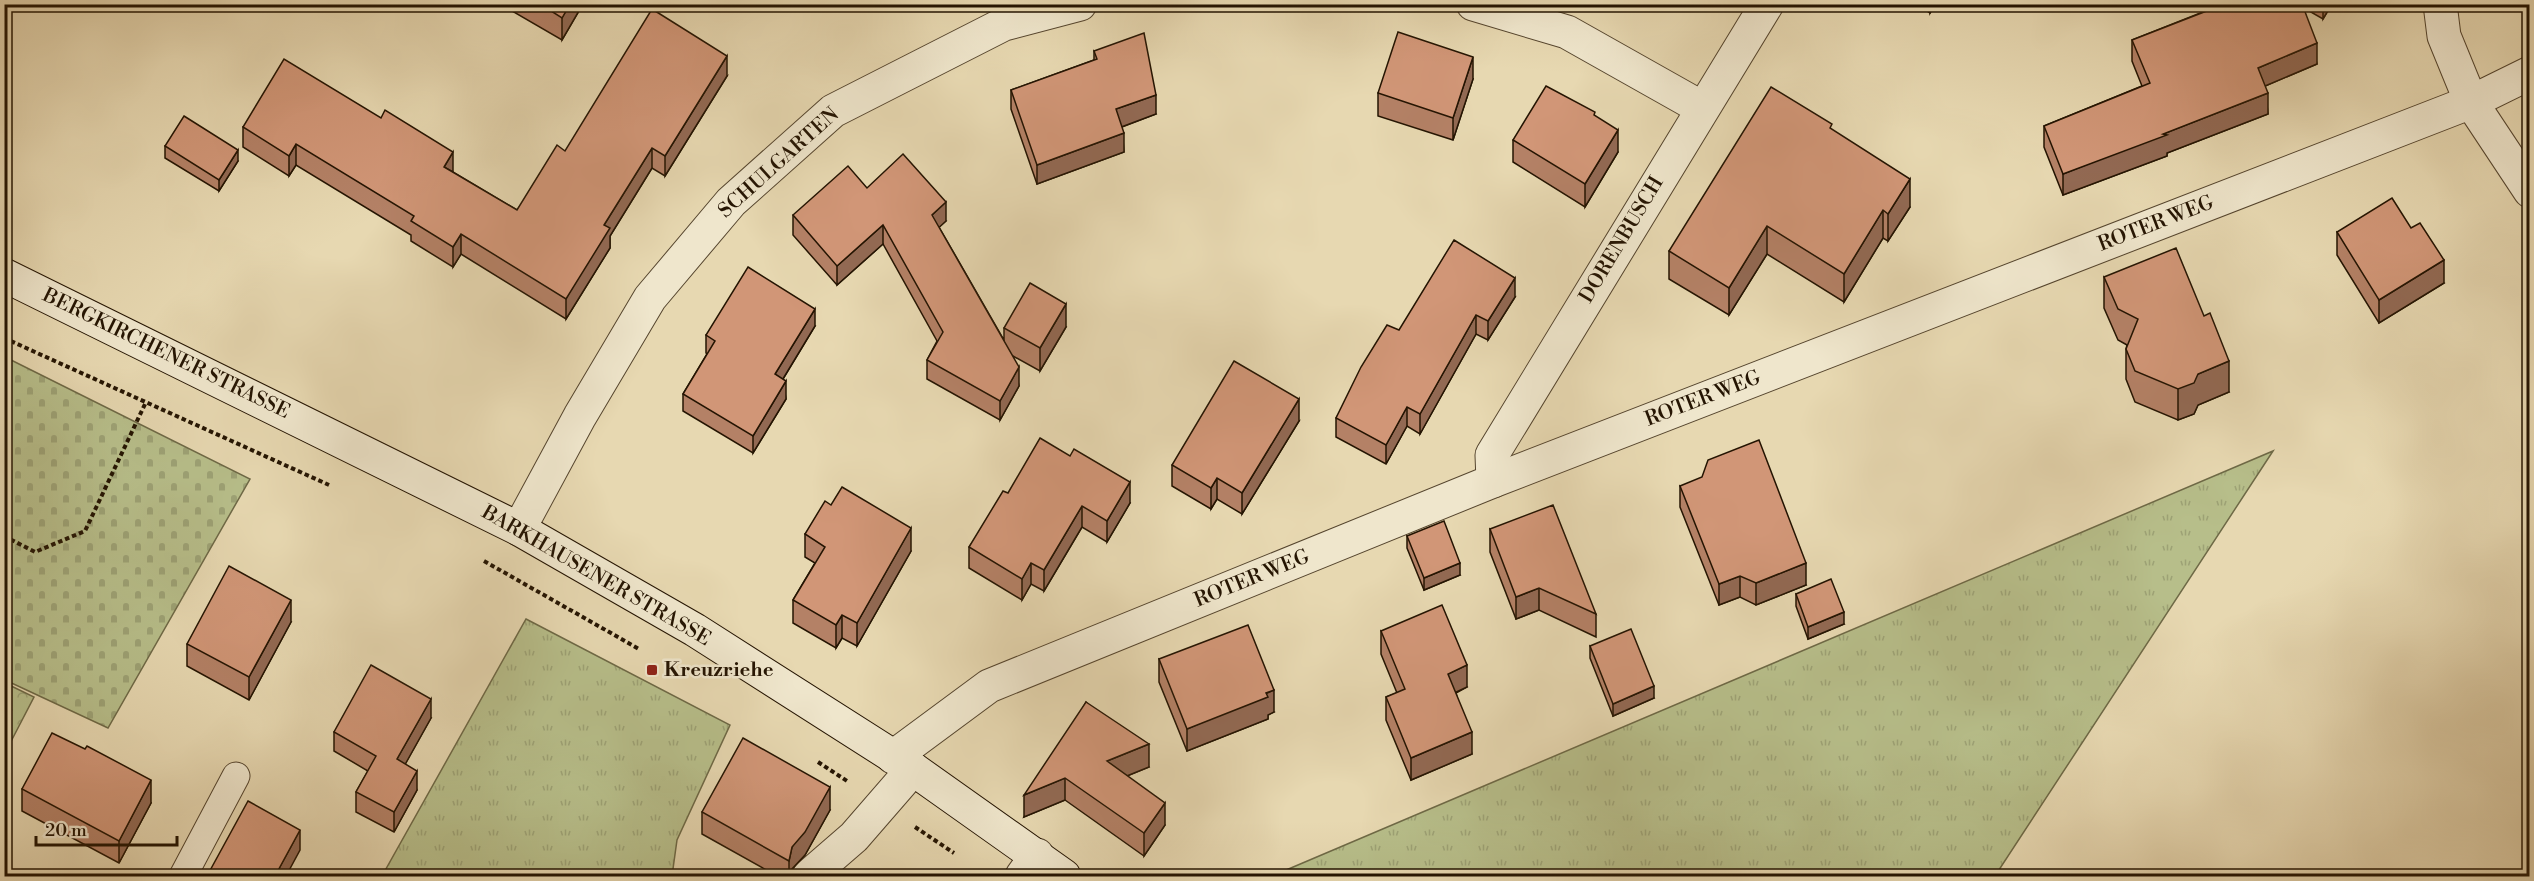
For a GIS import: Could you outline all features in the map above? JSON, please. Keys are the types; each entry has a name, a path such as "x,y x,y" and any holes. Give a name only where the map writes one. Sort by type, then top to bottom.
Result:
{"street":[{"name":"SCHULGARTEN","path":"519,529 580,416 650,298 731,202 833,111 1004,24 1080,4"},
{"path":"1473,4 1567,32 1702,108"},
{"name":"DORENBUSCH","path":"1493,481 1492,455 1767,4"},
{"path":"2440,4 2444,36 2471,102 2529,191"},
{"name":"ROTER WEG","path":"809,876 854,837 883,805 903,763 989,686 1493,481 2471,102 2529,73"},
{"name":"BERGKIRCHENER STRASSE","path":"4,275 327,432"},
{"name":"BARKHAUSENER STRASSE","path":"327,432 519,529 695,630 903,763 1029,866 1064,876"}],"lane":[{"path":"183,876 236,776"}],"path":[{"path":"4,338 331,486"},
{"path":"4,536 35,552 85,531 146,402"},
{"path":"482,560 648,655"},
{"path":"816,760 960,857"}],"green space":[{"path":"5,357 250,479 108,728 5,680"},
{"path":"2273,451 1995,876 1272,876"},
{"path":"526,619 730,725 677,840 672,876 382,876"},
{"path":"5,683 34,697 5,753"}],"building":[{"path":"540,4 570,4 562,18"},
{"path":"2216,4 2302,4 2317,43 2258,68 2268,93 2163,134 2167,135 2063,174 2044,126 2150,83 2132,40 2217,7"},
{"path":"652,9 727,56 665,156 652,148 604,225 610,228 566,299 461,234 453,247 411,221 414,216 296,144 289,156 243,127 284,59 381,118 385,110 453,152 444,167 517,210 557,145 565,151"},
{"path":"1398,32 1473,57 1453,118 1378,93"},
{"path":"1144,33 1156,95 1116,109 1124,133 1037,165 1011,90 1097,59 1094,51"},
{"path":"1546,86 1595,112 1594,115 1618,130 1585,184 1513,140"},
{"path":"1771,87 1832,124 1830,128 1910,179 1888,214 1883,210 1844,274 1767,226 1729,288 1669,251"},
{"path":"184,116 238,150 219,180 165,146"},
{"path":"903,154 946,202 932,215 1019,367 1000,401 927,360 943,332 883,225 837,266 793,215 848,166 867,188"},
{"path":"2392,198 2411,228 2420,223 2444,260 2379,300 2337,232"},
{"path":"1454,240 1515,278 1488,321 1476,315 1420,414 1407,407 1386,445 1336,418 1361,367 1387,325 1399,330"},
{"path":"2176,248 2204,316 2210,313 2229,361 2198,374 2194,383 2178,389 2135,371 2126,349 2138,319 2118,309 2104,277"},
{"path":"748,267 815,309 775,374 786,381 753,436 683,394 715,341 706,335"},
{"path":"1030,283 1066,304 1040,348 1004,328"},
{"path":"1234,361 1299,399 1242,493 1217,478 1211,488 1172,465"},
{"path":"1040,438 1070,456 1074,449 1130,482 1107,521 1082,506 1044,570 1031,563 1022,579 969,547 1003,491 1008,493"},
{"path":"1759,440 1806,563 1756,583 1740,576 1719,584 1680,486 1702,477 1708,460"},
{"path":"842,487 911,528 857,623 842,615 836,625 793,600 825,547 805,534 825,501 831,505"},
{"path":"1553,505 1596,614 1539,588 1516,597 1490,529"},
{"path":"1444,521 1460,563 1424,578 1407,536"},
{"path":"229,566 291,600 249,677 187,644"},
{"path":"1831,579 1844,612 1808,627 1796,594"},
{"path":"1442,605 1467,665 1448,674 1472,732 1411,758 1386,697 1405,689 1381,631"},
{"path":"1248,625 1274,690 1266,693 1268,697 1187,729 1159,659"},
{"path":"1631,629 1654,686 1613,704 1590,646"},
{"path":"371,665 431,699 397,759 417,771 394,812 356,792 376,756 334,732"},
{"path":"1086,702 1149,744 1107,761 1165,803 1144,833 1065,778 1024,795"},
{"path":"52,733 85,749 87,746 151,780 119,841 22,789"},
{"path":"743,738 830,787 805,832 792,847 789,861 702,812"},
{"path":"248,801 300,830 275,876 207,876"}],"place":[{"name":"Kreuzriehe","path":"652,670"}]}
